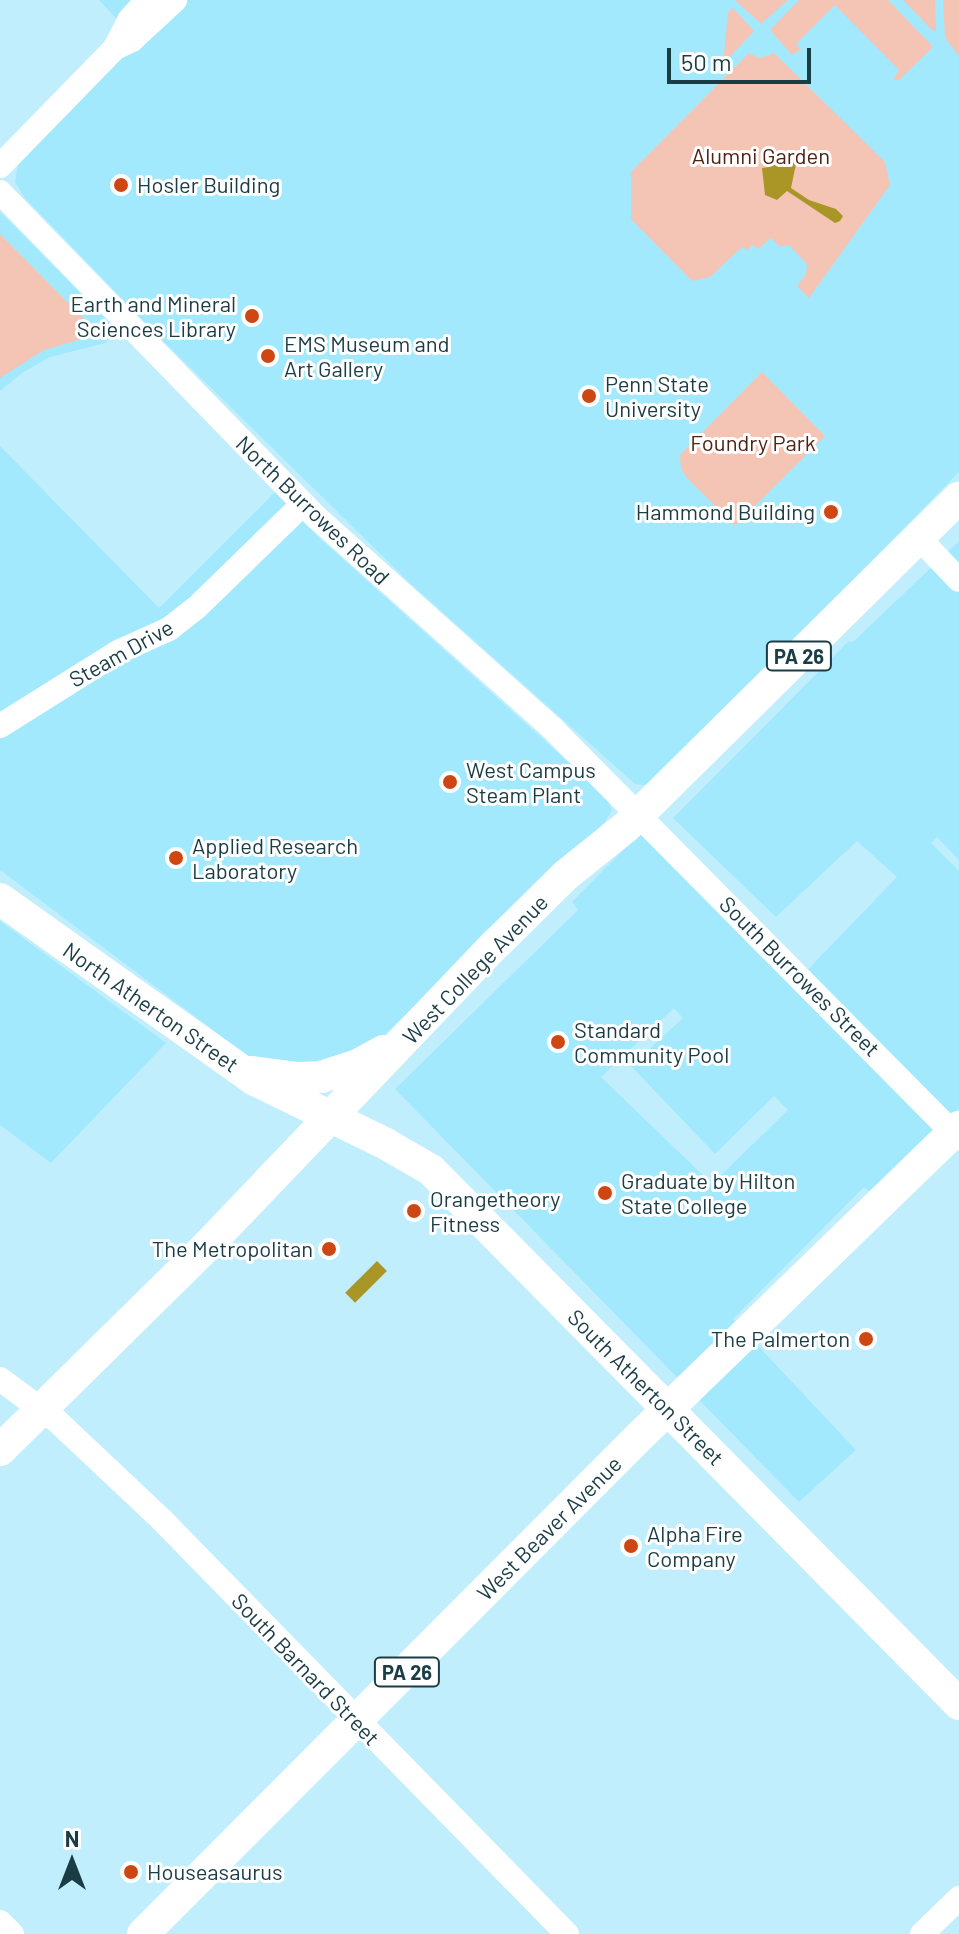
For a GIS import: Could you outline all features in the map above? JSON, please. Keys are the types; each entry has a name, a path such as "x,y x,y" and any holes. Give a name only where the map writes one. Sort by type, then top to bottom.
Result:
{"main road":[{"name":"West College Avenue","path":"0,1450 318,1113 413,1033 556,884 639,814 959,498"},
{"name":"North Atherton Street","path":"0,899 232,1066 318,1113"},
{"path":"232,1066 268,1075 321,1077 369,1060 413,1033"},
{"name":"South Atherton Street","path":"318,1113 401,1152 438,1177 959,1704"},
{"name":"West Beaver Avenue","path":"143,1934 669,1409 957,1133"}],"street":[{"path":"0,166 115,48 129,20 147,0"},
{"path":"115,48 132,40 175,0"},
{"name":"North Burrowes Road","path":"0,192 303,504 552,728 639,814"},
{"name":"Steam Drive","path":"0,726 118,652 169,629 196,608 303,504"},
{"path":"918,537 959,580"},
{"name":"South Burrowes Street","path":"639,814 957,1133"},
{"name":"South Barnard Street","path":"0,1379 41,1408 162,1520 567,1934"},
{"path":"922,1934 959,1898"},
{"path":"0,1922 12,1934"}],"shaded area":[{"name":"Penn State University","path":"99,0 959,0 959,472 664,772 647,786 635,784 411,584 153,331 24,197 15,182 20,154 138,42"},
{"path":"786,154 795,159 796,164 791,188 809,200 836,209 843,216 840,221 835,223 787,191 777,200 765,195 762,168 769,167 772,158"},
{"path":"0,212 117,330 105,343 50,357 22,373 0,391"},
{"path":"0,446 159,608 275,492 314,533 606,796 612,810 604,823 378,1041 332,1068 257,1063 0,870"},
{"path":"959,541 959,860 937,837 931,843 959,871 959,1108 872,1194 864,1187 733,1319 856,1450 799,1502 395,1089 578,910 572,902 640,833 793,985 897,877 857,841 776,917 673,818 848,642 854,641","holes":["674,1008 683,1018 631,1066 715,1154 774,1096 788,1110 712,1184 601,1077"]},
{"path":"0,921 166,1043 51,1163 0,1125"},
{"path":"377,1261 387,1271 355,1303 345,1293"}],"green space":[{"path":"735,0 788,0 761,24"},
{"path":"799,0 888,0 933,47 899,80 893,80 899,70 835,5 796,44 801,49 792,55 770,30"},
{"path":"903,0 935,0 936,30 933,31"},
{"path":"943,0 959,0 959,56 945,38"},
{"path":"733,8 754,31 723,64 728,12"},
{"name":"Alumni Garden","path":"749,53 760,58 774,53 885,162 890,185 809,298 797,286 806,274 807,264 790,246 779,246 771,238 758,249 753,245 747,250 742,247 710,277 692,281 631,219 631,172"},
{"path":"0,234 99,334 44,350 0,378"},
{"name":"Foundry Park","path":"762,372 825,436 735,526 687,478 681,469 680,455"}],"place":[{"name":"Hosler Building","path":"121,185"},
{"name":"Earth and Mineral Sciences Library","path":"252,316"},
{"name":"EMS Museum and Art Gallery","path":"268,356"},
{"name":"Penn State University","path":"589,396"},
{"name":"Hammond Building","path":"831,512"},
{"name":"West Campus Steam Plant","path":"450,782"},
{"name":"Applied Research Laboratory","path":"176,858"},
{"name":"Standard Community Pool","path":"558,1042"},
{"name":"Graduate by Hilton State College","path":"605,1193"},
{"name":"Orangetheory Fitness","path":"414,1211"},
{"name":"The Metropolitan","path":"329,1249"},
{"name":"The Palmerton","path":"866,1339"},
{"name":"Alpha Fire Company","path":"631,1546"},
{"name":"Houseasaurus","path":"131,1872"}]}
